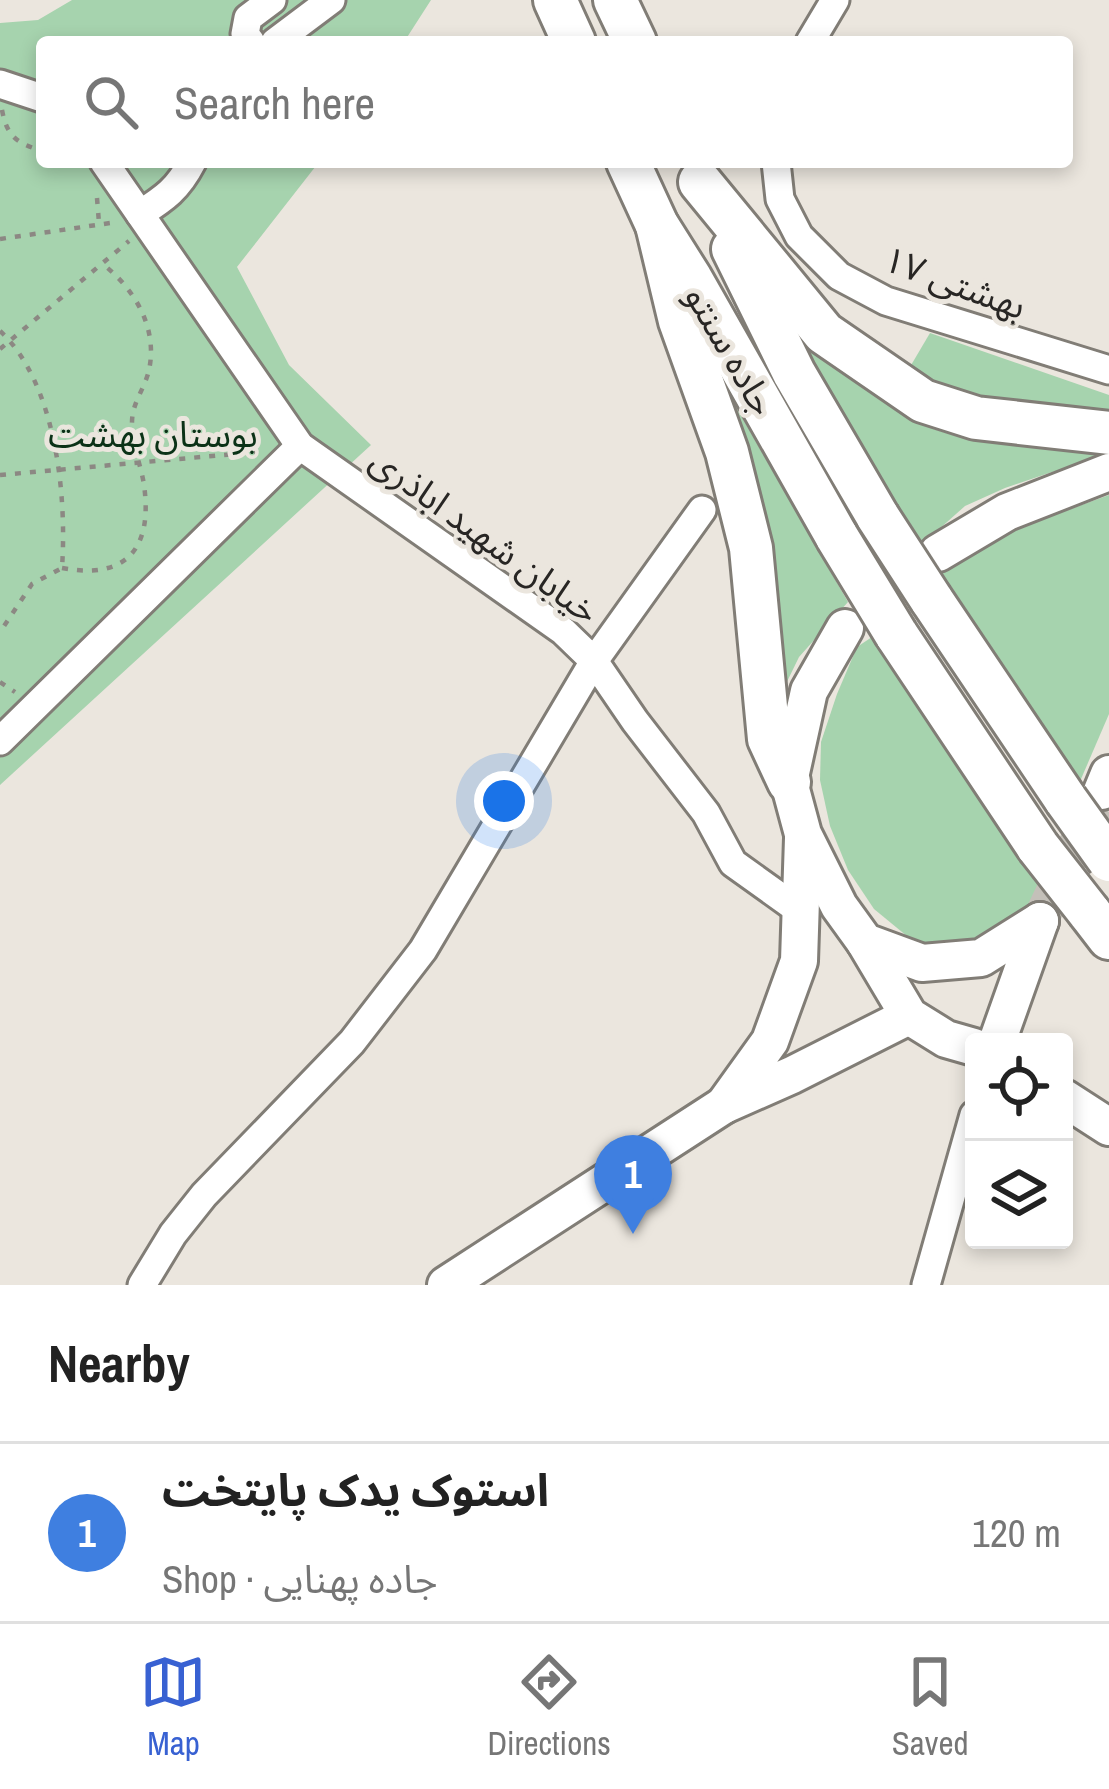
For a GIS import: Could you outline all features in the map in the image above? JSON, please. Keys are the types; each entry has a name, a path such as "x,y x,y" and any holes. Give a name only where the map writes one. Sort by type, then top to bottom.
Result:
{"main road":[{"path":"554,0 571,36"},
{"path":"615,0 632,36"},
{"name":"جاده سنتو","path":"631,168 657,225 896,634 1038,847 1099,925"},
{"path":"695,172 824,333 923,400 976,418 1109,433"},
{"name":"جاده سنتو","path":"695,172 794,373 878,517 931,599 1092,788 1109,860"},
{"path":"657,225 680,321 728,452 751,548 769,739 789,782 803,834 839,906 909,1016 946,1039 965,1044"},
{"path":"938,553 1007,512 1097,477"},
{"path":"789,782 808,691 844,628"},
{"path":"724,1105 770,1041 799,961 803,834"},
{"path":"865,942 922,963 982,958 1040,921 1000,1033"},
{"path":"446,1285 724,1105 909,1016"},
{"path":"1073,1104 1109,1127"}],"street":[{"path":"283,36 331,0"},
{"path":"814,36 836,0"},
{"path":"246,36 248,18 267,1"},
{"path":"0,84 36,96"},
{"path":"0,741 300,446 132,224 107,168"},
{"path":"132,224 167,197 189,168"},
{"name":"بهشتی ۱۷","path":"777,168 780,199 799,236 839,276 886,301 1109,370"},
{"name":"خیابان شهید اباذری","path":"300,446 563,631 594,661 706,813 733,863 800,911"},
{"path":"142,1285 204,1195 352,1042 423,950 594,661 702,510"},
{"path":"926,1285 967,1141"}],"path":[{"path":"0,105 4,122 17,141 36,149"},
{"path":"0,239 132,224"},
{"path":"0,349 104,265 132,224"},
{"path":"0,632 32,584 62,568 100,571 130,558 141,543 146,502 131,425 149,368 148,335 134,292 104,265"},
{"path":"0,331 11,340 38,387 48,416 62,511 62,568"},
{"path":"0,475 261,452"}],"green space":[{"name":"بوستان بهشت","path":"72,0 431,0 408,36 36,36 36,168 314,168 237,267 289,365 371,445 0,785 0,23 38,20"},
{"path":"793,319 870,392 924,425 991,442 1109,450 1109,454 965,506 919,547"},
{"path":"930,333 1109,395 1109,415 1011,408 907,372"},
{"path":"720,379 848,602 799,657 781,694"},
{"path":"1109,495 1109,714 1078,786 939,571 1018,528"},
{"path":"875,635 1047,891 1018,924 969,945 919,946 874,909 848,870 830,826 820,780 821,742 857,647"}],"tunnel":[{"path":"1040,921 1095,805"}],"place":[{"name":"استوک یدک پایتخت","path":"633,1234"}]}
